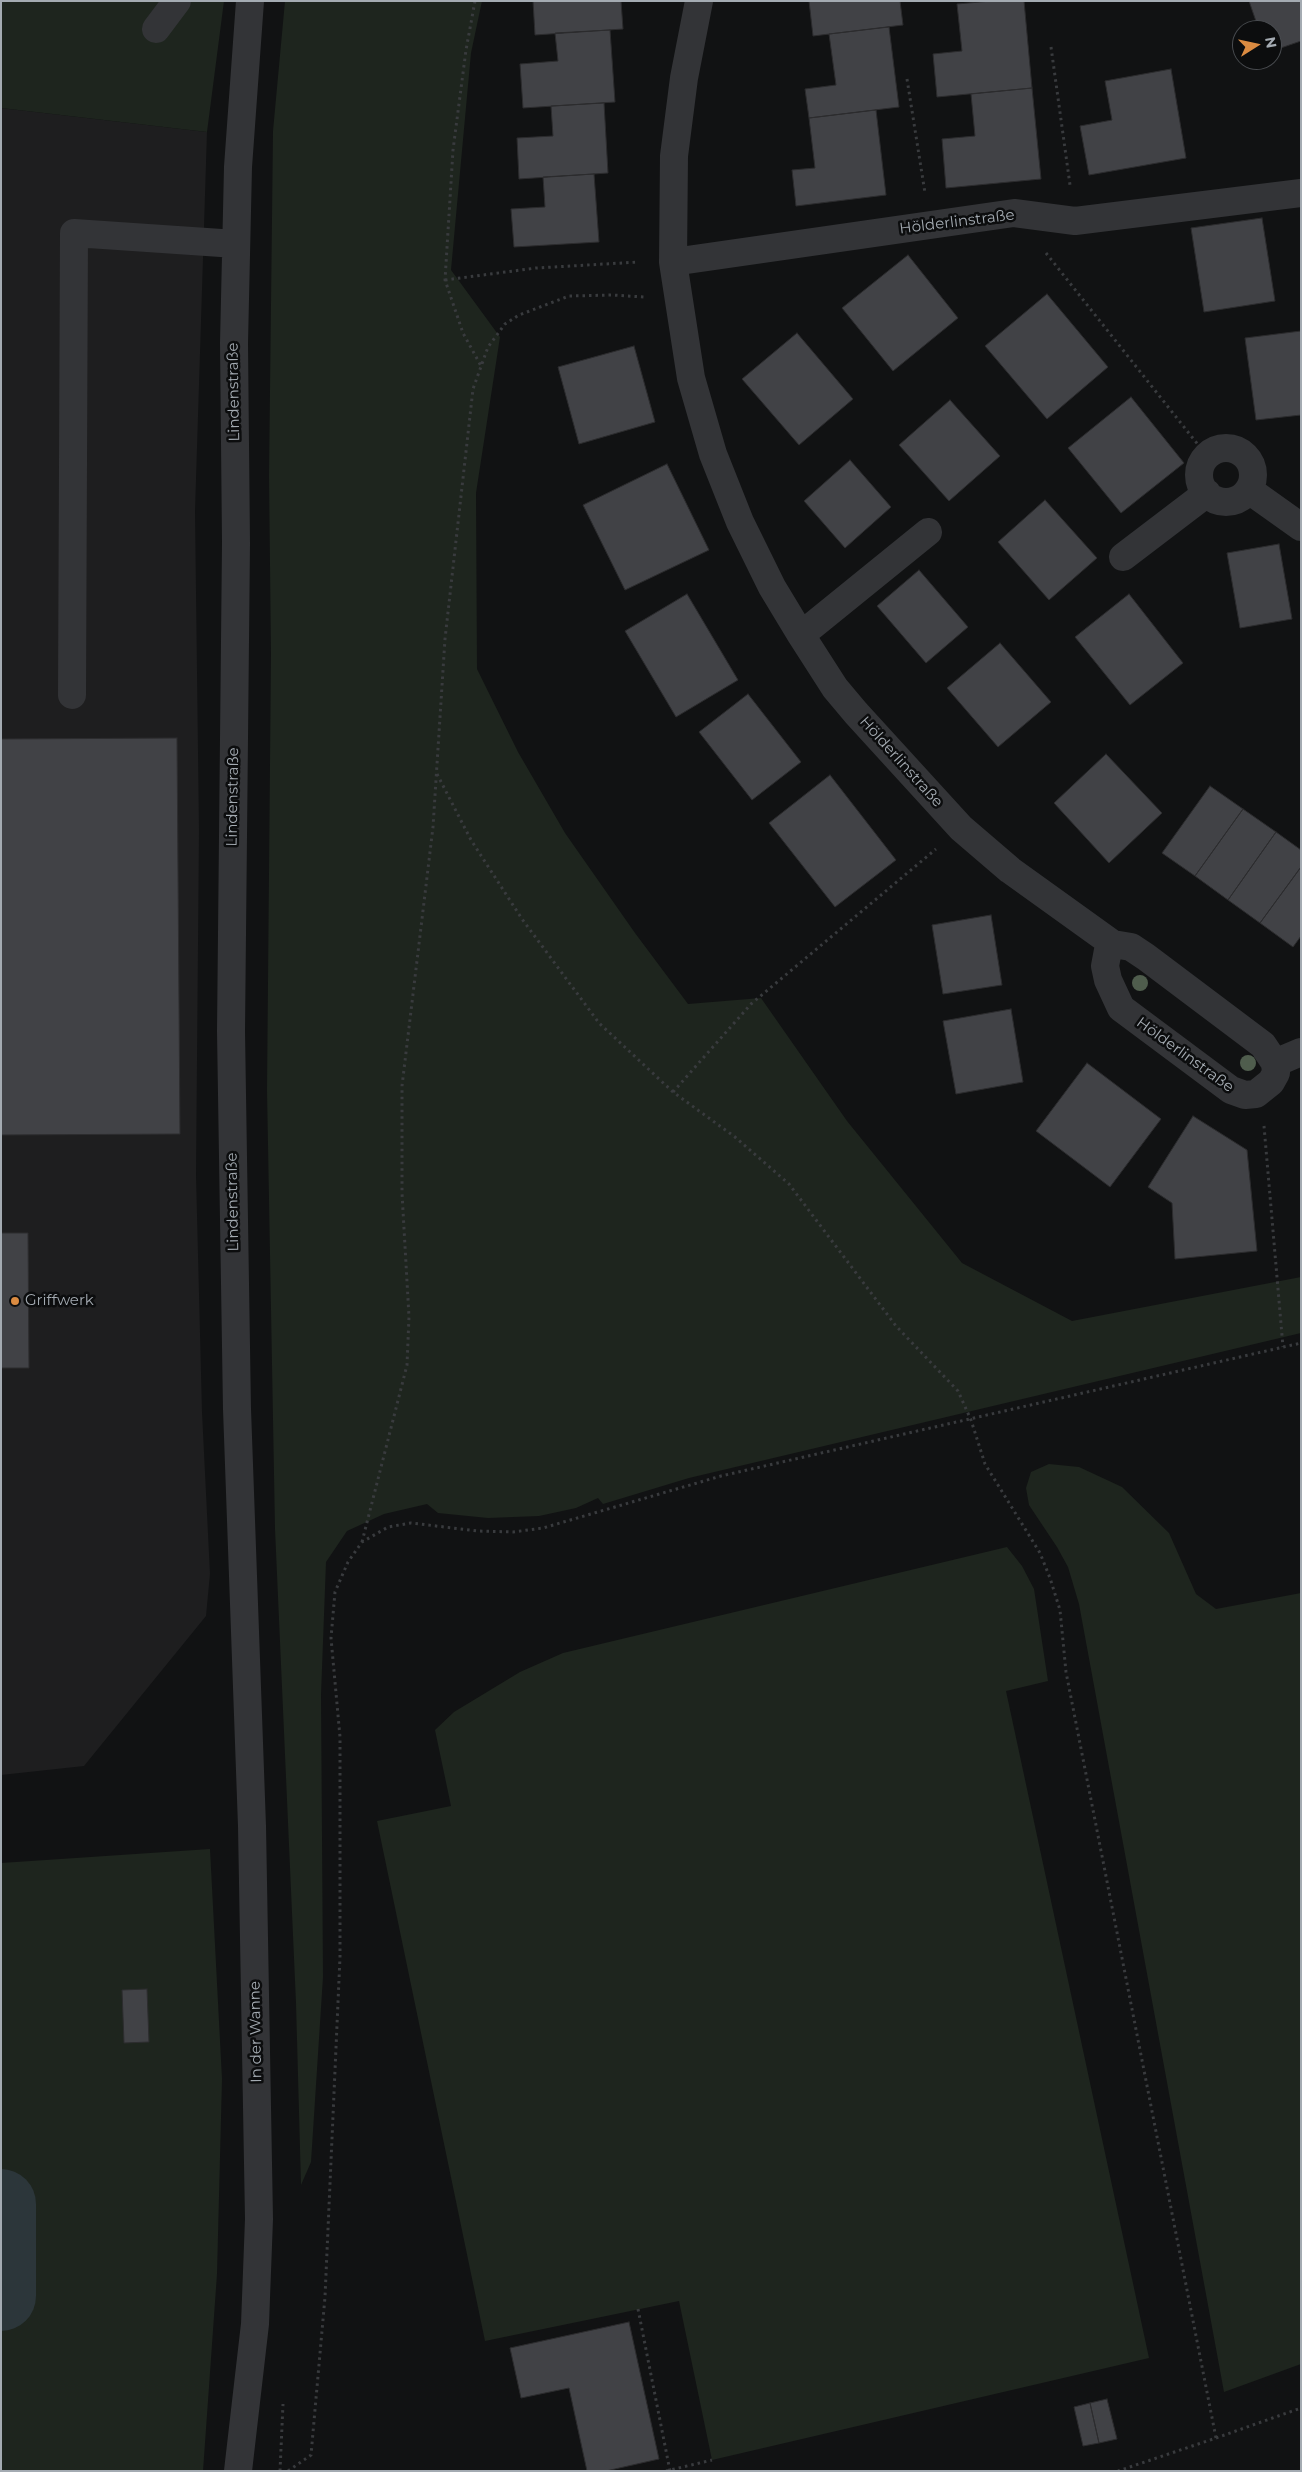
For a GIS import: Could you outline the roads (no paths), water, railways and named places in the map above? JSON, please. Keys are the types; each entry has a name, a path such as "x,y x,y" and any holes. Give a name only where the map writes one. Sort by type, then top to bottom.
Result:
{"street":[{"path":"156,29 177,1"},
{"name":"Lindenstraße","path":"243,1593 236,1400 231,1031 236,542 234,343 238,167 250,1"},
{"name":"Hölderlinstraße","path":"699,1 684,78 674,156 673,262 691,378 713,454 740,522 772,587 835,688 961,828 1010,870 1113,944 1132,947 1263,1045 1275,1063 1276,1073 1271,1082 1256,1094 1245,1095 1231,1090 1121,1008 1111,988 1105,966 1108,950 1113,944"},
{"name":"Hölderlinstraße","path":"673,262 1014,213 1073,221 1301,193"},
{"path":"72,695 74,233 236,244"},
{"path":"1220,449 1232,449 1245,456 1253,473 1249,490 1235,501 1226,502 1212,498 1200,480 1202,463 1207,456 1220,449"},
{"path":"1249,490 1301,527"},
{"path":"1123,557 1207,493"},
{"path":"801,635 928,532"},
{"path":"1275,1063 1301,1052"},
{"name":"In der Wanne","path":"238,2471 255,2324 259,2219 252,1826 243,1593"}],"waterway":[{"path":"1,2204 1,2296"}],"place":[{"name":"Griffwerk","path":"15,1301"}]}
